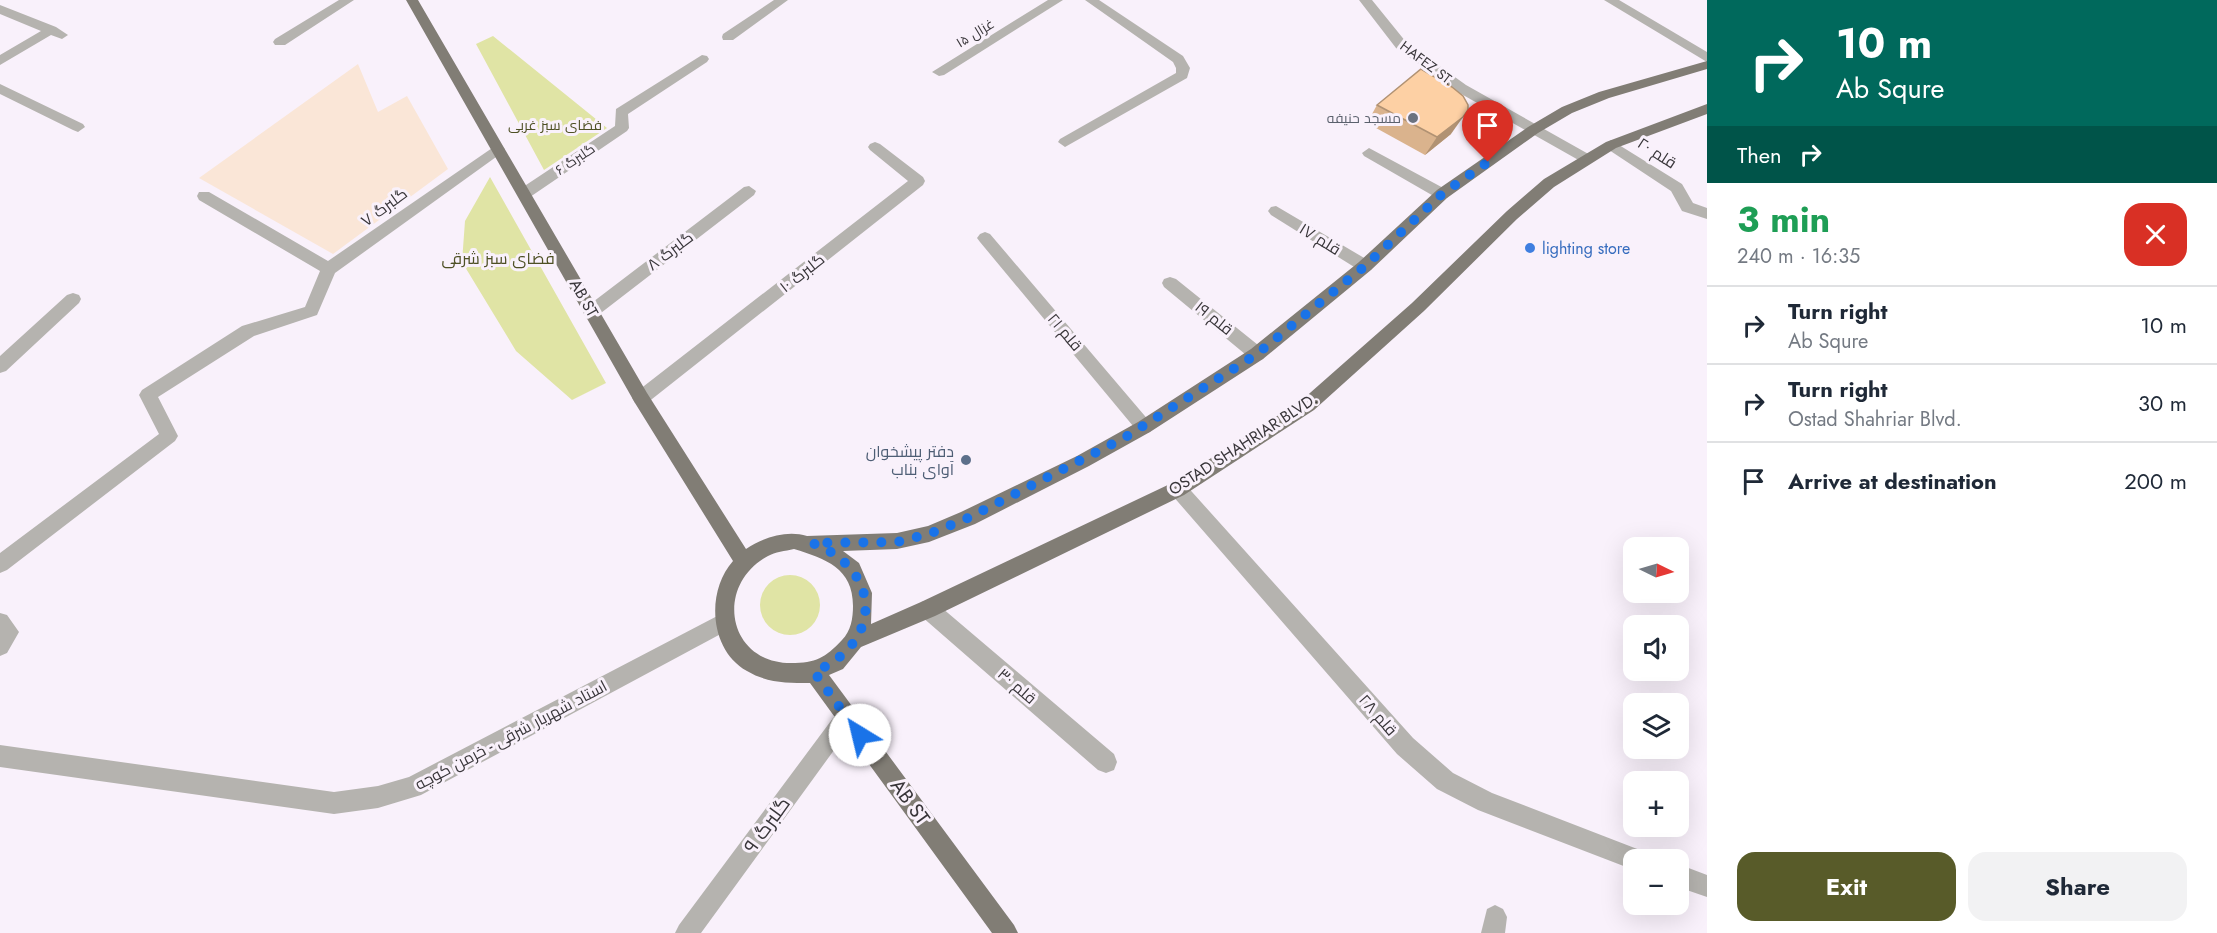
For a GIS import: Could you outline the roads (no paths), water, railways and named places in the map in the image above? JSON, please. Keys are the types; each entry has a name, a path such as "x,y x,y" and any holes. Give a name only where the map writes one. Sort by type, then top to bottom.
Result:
{"main road":[{"name":"AB ST","path":"412,0 641,398 744,562"},
{"path":"812,543 832,550 848,563 860,580 865,600 864,620 855,640 845,654 830,665 814,672 790,675 766,671 746,659 731,642 723,622 723,600 731,579 744,562 759,551 776,544 794,541 812,543 897,542 929,534 968,518 1083,461 1144,427 1257,354 1365,266 1442,194 1533,130 1567,110 1604,95 1707,65"},
{"name":"OSTAD SHAHRIAR BLVD.","path":"855,640 928,609 1178,489 1308,405 1418,307 1549,183 1611,146 1707,109"},
{"name":"AB ST","path":"814,672 1006,933"}],"street":[{"path":"280,42 348,0"},
{"path":"728,37 782,0"},
{"name":"غزال ۱۵","path":"939,72 1058,0"},
{"path":"1065,142 1182,75 1183,68 1178,59 1091,0"},
{"name":"HAFEZ ST.","path":"1365,0 1401,45 1461,88 1587,159"},
{"path":"1610,0 1707,58"},
{"path":"0,9 56,33 0,61"},
{"name":"گلبرگ ۶","path":"525,193 622,128 621,112 702,59"},
{"path":"0,88 78,127"},
{"name":"قلم ۲۰","path":"1611,146 1677,188 1688,207 1707,214"},
{"name":"گلبرگ ۱۰","path":"641,398 918,181 875,147"},
{"name":"گلبرگ ۷","path":"329,269 498,149"},
{"path":"1369,153 1442,194"},
{"name":"گلبرگ ۸","path":"591,312 749,191"},
{"path":"0,564 169,436 148,394 248,331 311,311 329,269 204,196"},
{"name":"قلم ۱۷","path":"1276,211 1365,266"},
{"name":"قلم ۲۱","path":"985,238 1144,427"},
{"name":"قلم ۱۹","path":"1170,283 1257,354"},
{"path":"0,366 74,299"},
{"name":"قلم ۲۸","path":"1178,489 1405,746 1445,781 1486,802 1623,855"},
{"name":"قلم ۳۰","path":"928,609 1106,762"},
{"path":"0,622 9,632 0,646"},
{"name":"استاد شهریار شرقی - خرمن کوچه","path":"0,756 334,802 378,797 413,787 723,622"},
{"name":"گلبرگ ۹","path":"687,933 846,717"},
{"path":"1689,879 1707,886"}],"place":[{"name":"مسجد حنیفه","path":"1413,118"},
{"name":"lighting store","path":"1530,248"},
{"name":"دفتر پیشخوان آوای بناب","path":"966,460"}],"park label":[{"name":"فضای سبز غربی","path":"555,125"},
{"name":"فضای سبز شرقی","path":"498,258"}]}
